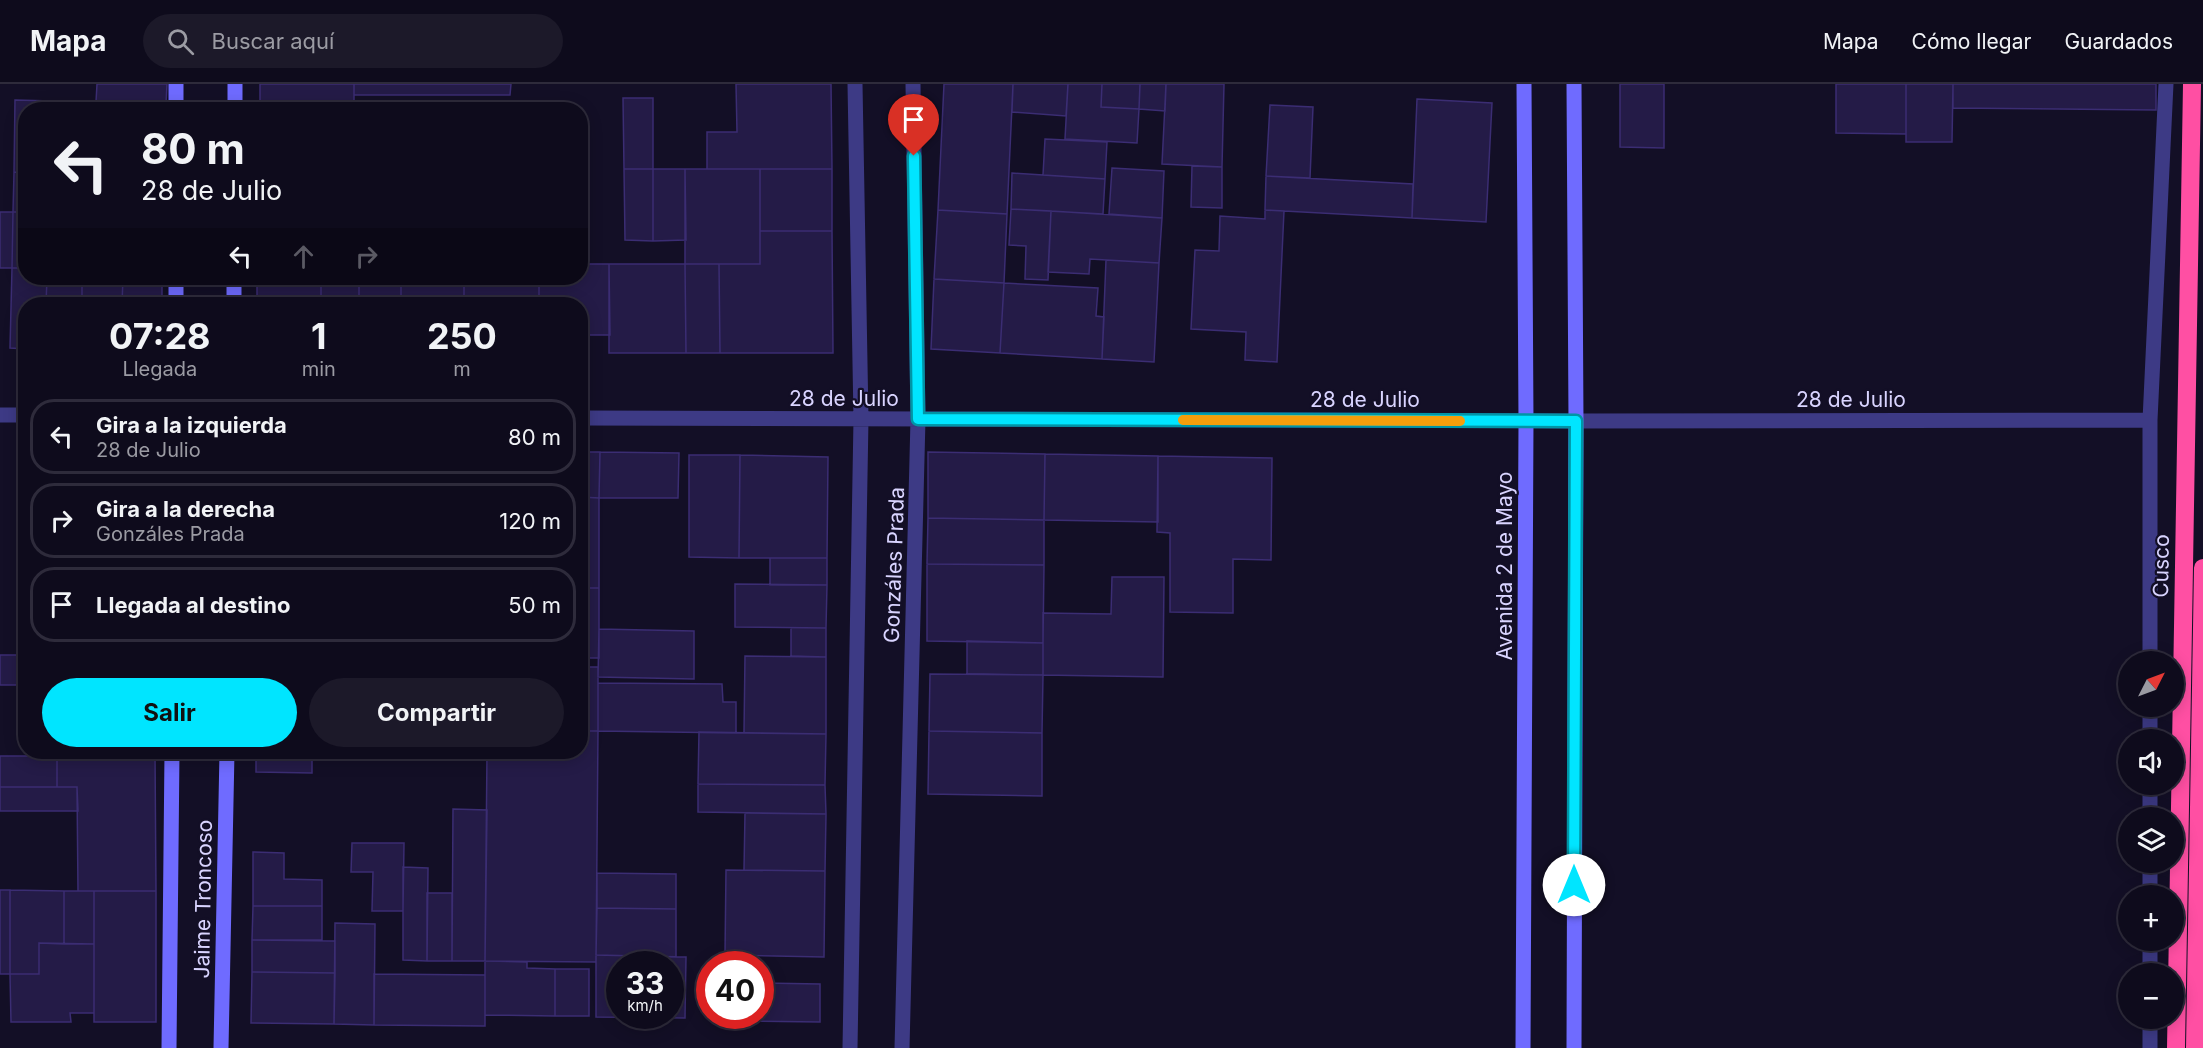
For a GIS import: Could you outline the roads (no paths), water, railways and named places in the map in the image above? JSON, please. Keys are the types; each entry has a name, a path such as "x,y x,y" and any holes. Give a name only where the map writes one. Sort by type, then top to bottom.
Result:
{"highway":[{"name":"Cusco","path":"2176,1048 2192,84"},
{"name":"Cusco","path":"2195,1048 2203,568"}],"street":[{"path":"176,84 176,102"},
{"path":"235,84 235,102"},
{"name":"Gonzáles Prada","path":"850,1048 861,419 855,84"},
{"name":"Gonzáles Prada","path":"902,1048 918,419 913,84"},
{"name":"Avenida 2 de Mayo","path":"1523,1048 1526,421 1524,84"},
{"path":"1574,84 1576,421 1574,1048"},
{"path":"2150,651 2150,420 2166,84"},
{"path":"0,415 18,415"},
{"name":"28 de Julio","path":"588,418 2150,420"},
{"name":"Jaime Troncoso","path":"169,1048 172,759"},
{"name":"Jaime Troncoso","path":"221,1048 227,759"},
{"path":"2150,1029 2150,1048"}]}
